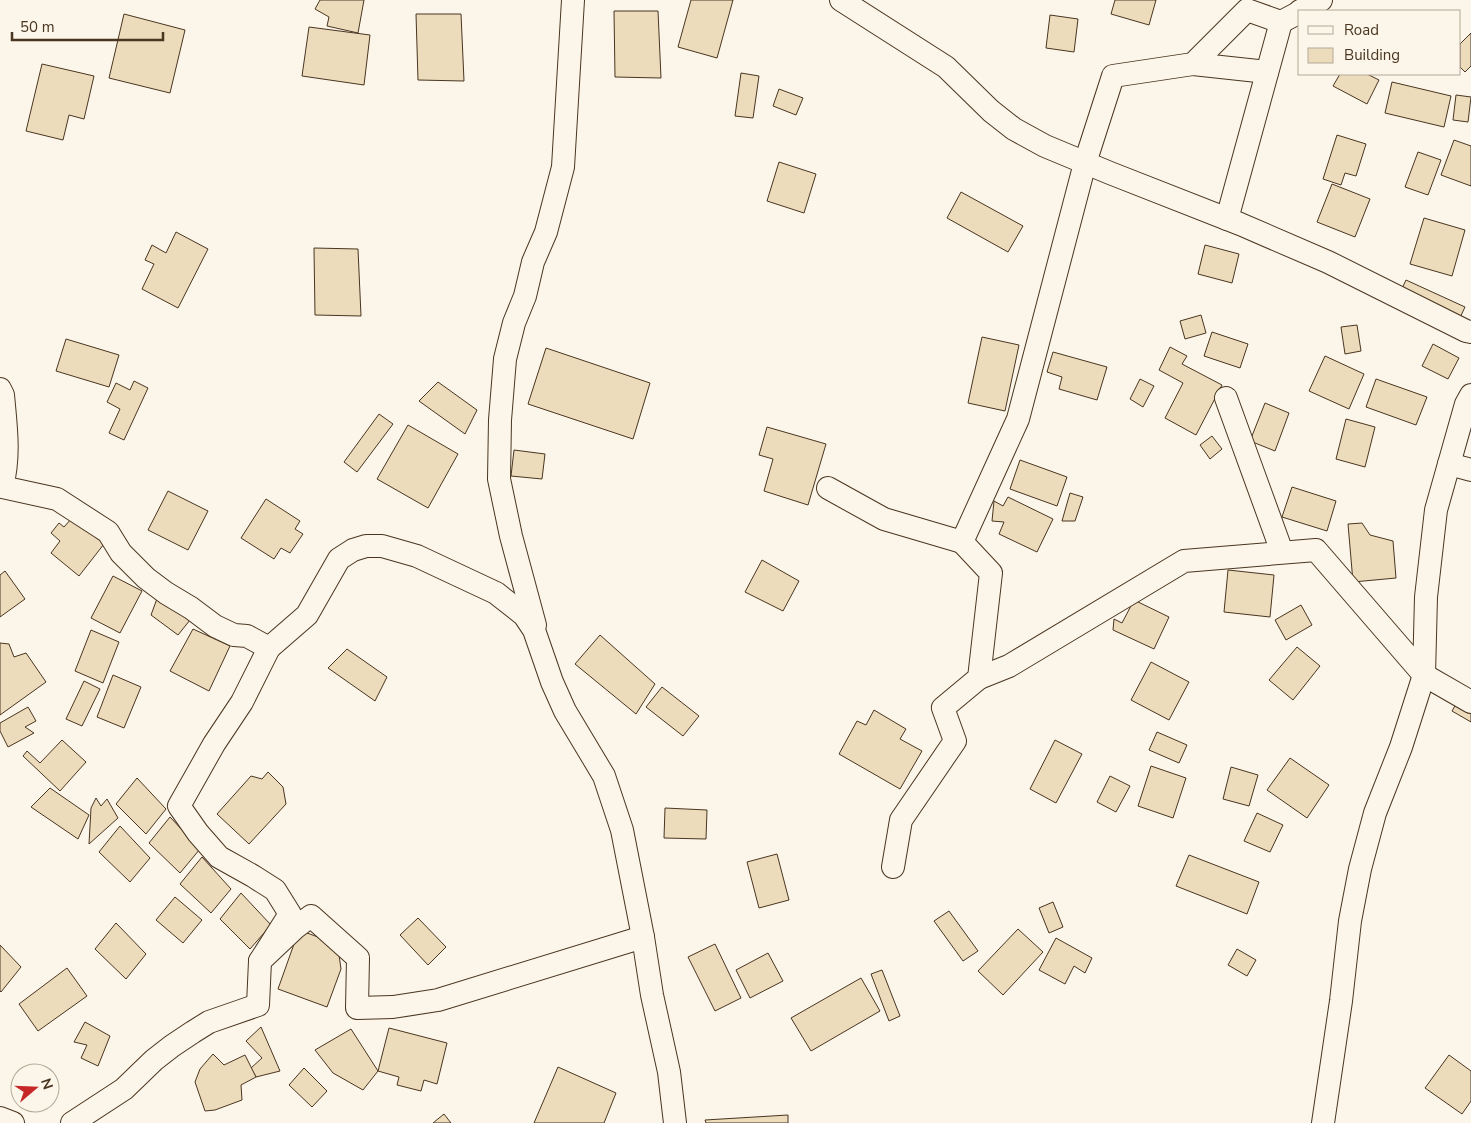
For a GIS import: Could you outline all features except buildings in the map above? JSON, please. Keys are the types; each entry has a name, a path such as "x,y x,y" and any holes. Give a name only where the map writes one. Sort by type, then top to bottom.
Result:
{"street":[{"path":"573,0 564,167 546,232 533,262 524,296 514,323 505,359 500,420 499,479 517,562 552,682 565,711 604,776 622,830 643,936 652,995 669,1072 675,1123"},
{"path":"842,0 946,67 991,111 1014,130 1085,163 1227,219 1328,262 1471,332"},
{"path":"1303,10 1321,0"},
{"path":"1193,64 1247,10 1294,15 1267,72 1227,219"},
{"path":"962,542 1018,419 1085,163 1113,76 1193,64 1267,72"},
{"path":"0,389 3,395 8,442 6,470 1,488 57,499 108,532 121,553 146,578 166,593 191,608 215,626 234,635 247,636 269,648"},
{"path":"1323,1123 1341,1001 1350,921 1360,869 1375,813 1401,747 1424,675 1426,597 1436,510 1466,404 1471,395"},
{"path":"1226,398 1282,552"},
{"path":"1449,464 1471,470"},
{"path":"828,488 884,519 962,542 991,572 979,678"},
{"path":"72,1123 124,1089 154,1060 193,1032 209,1022 258,1005 260,961 290,914 275,890 219,857 178,806 214,744 242,702 269,648 307,614 339,560 353,550 366,546 382,546 417,556 496,593 524,615 540,643"},
{"path":"893,867 901,820 955,741 943,708 979,678 1009,666 1184,561 1316,550 1424,675 1471,702"},
{"path":"260,961 295,928 311,916 358,958 357,1008 393,1007 438,1000 643,936"},
{"path":"0,1118 12,1123"}]}
